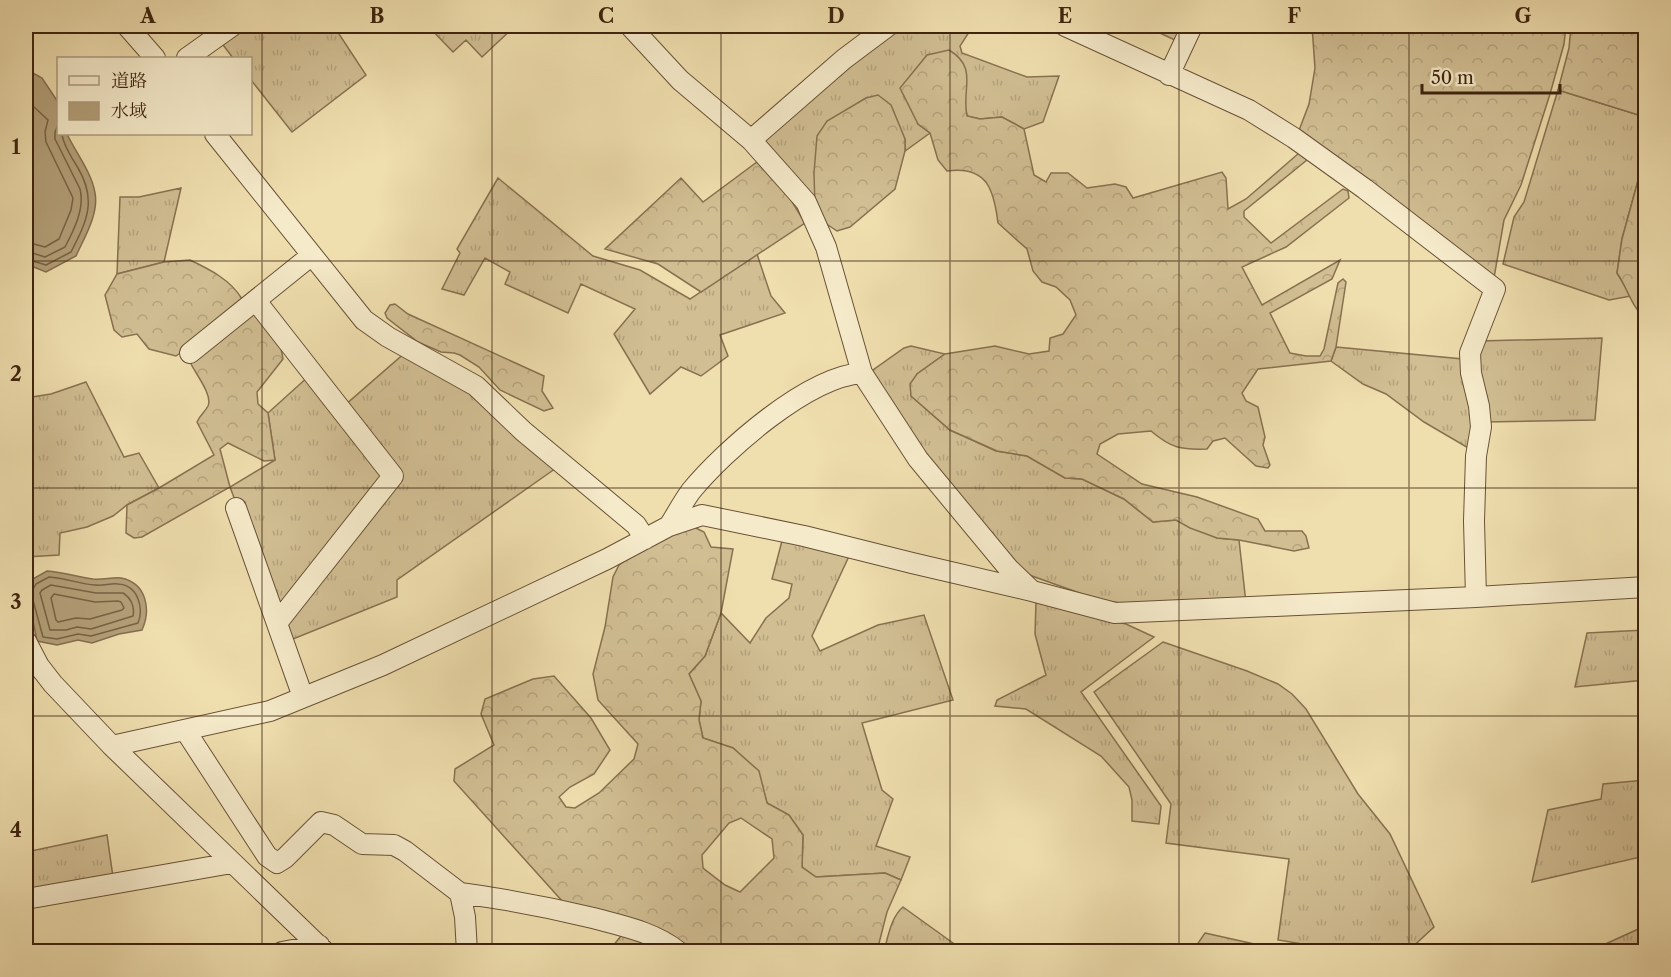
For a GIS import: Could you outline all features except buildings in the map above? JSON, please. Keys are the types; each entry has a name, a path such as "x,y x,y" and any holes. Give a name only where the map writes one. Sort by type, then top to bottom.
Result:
{"street":[{"path":"127,26 153,57"},
{"path":"188,57 232,26"},
{"path":"630,26 681,80 751,140 806,202 826,247 862,373 918,459 1009,569 1032,591"},
{"path":"751,140 844,59 888,26"},
{"path":"1065,26 1249,110 1294,138 1365,189 1495,289 1470,352 1471,373 1479,406 1481,427 1476,456 1474,521 1476,597"},
{"path":"1169,75 1192,26"},
{"path":"216,135 364,320 418,354 476,386 523,431 636,525 645,540"},
{"path":"190,353 312,255"},
{"path":"256,301 393,476 277,623"},
{"path":"669,526 690,492 718,462 770,418 808,392 847,374 862,373"},
{"path":"236,508 303,697"},
{"path":"112,746 270,711 393,660 608,559 669,526 702,515 804,536 1115,613 1646,587"},
{"path":"26,641 39,666 53,684 112,746 322,948"},
{"path":"185,730 267,856 277,863 321,822 334,825 362,844 394,845 460,893 520,901 622,926 667,942 679,951"},
{"path":"26,899 232,863"},
{"path":"460,893 465,917 467,951"},
{"path":"282,951 322,948"}],"green space":[{"path":"241,26 350,26 339,34 366,75 292,132 252,81 252,57 232,57 220,41"},
{"path":"428,26 515,26 482,57 466,40 453,52"},
{"path":"895,26 973,26 960,46 962,53 1027,77 1059,76 1043,122 1024,129 1002,117 980,119 967,116 966,110 918,124 930,133 905,151 905,139 866,98 849,109 815,207 763,141"},
{"path":"1145,26 1186,26 1179,42"},
{"path":"1312,26 1566,26 1564,44 1550,94 1521,185 1504,220 1494,278 1298,133 1309,104 1315,68"},
{"path":"1571,26 1645,26 1645,117 1558,90 1569,48"},
{"path":"949,50 964,64 967,80 967,116 980,119 1002,117 1024,129 1034,175 1046,182 1051,173 1068,173 1087,188 1115,184 1126,187 1133,198 1222,172 1226,178 1228,209 1246,199 1299,153 1307,156 1307,160 1244,211 1244,217 1271,243 1343,189 1348,191 1349,198 1286,247 1242,267 1262,305 1340,260 1332,279 1270,313 1290,353 1306,356 1320,356 1324,349 1338,283 1343,279 1346,282 1336,347 1331,361 1258,369 1242,393 1246,401 1258,407 1265,437 1263,445 1270,465 1268,468 1256,466 1225,438 1213,441 1207,449 1190,449 1177,447 1151,431 1118,434 1100,444 1097,454 1142,484 1197,497 1258,519 1265,531 1302,531 1309,548 1294,551 1217,538 1176,520 1153,522 1124,499 1082,479 1065,478 1027,456 997,451 950,430 911,396 910,384 917,374 945,354 995,346 1029,354 1049,351 1050,338 1063,334 1076,315 1070,300 1056,287 1042,282 1033,271 1027,249 998,223 994,200 986,182 971,172 947,171 938,160 930,133 918,124 900,88 927,55"},
{"path":"1558,90 1645,117 1645,155 1622,239 1617,273 1631,296 1609,300 1503,264 1514,217 1524,202"},
{"path":"878,95 891,105 905,139 905,151 895,189 850,227 837,231 825,223 815,207 814,173 817,136 827,121 866,98"},
{"path":"1645,155 1645,318 1640,314 1617,273 1622,239"},
{"path":"757,162 783,187 805,223 701,292 658,264 605,249 681,178 703,202"},
{"path":"498,178 593,256 640,270 690,299 757,254 771,296 785,313 720,335 728,356 701,376 681,367 650,394 614,334 635,309 581,284 568,313 505,284 510,272 485,258 464,295 442,289 460,253 457,249"},
{"path":"181,188 164,262 117,274 120,197 139,197"},
{"path":"190,260 226,281 242,299 176,356 149,349 137,334 122,337 114,330 105,295 117,274 164,262"},
{"path":"395,304 408,314 544,376 542,391 553,408 544,411 500,390 479,367 460,355 441,352 418,342 387,318 385,313 390,305"},
{"path":"252,310 281,348 283,359 257,392 258,404 268,413 275,460 264,461 228,443 220,449 230,487 142,537 134,538 126,533 127,505 214,455 197,422 208,406 208,396 190,362"},
{"path":"1602,338 1595,420 1486,422 1478,379 1479,341"},
{"path":"911,346 945,354 917,374 911,396 950,430 996,451 1027,456 1065,478 1082,479 1124,499 1153,522 1176,520 1217,538 1239,540 1246,603 1128,604 1099,600 1021,572 922,451 872,375 873,370 904,348"},
{"path":"1336,347 1463,359 1475,408 1470,449 1424,422 1386,394 1363,384 1331,361"},
{"path":"406,352 470,386 559,466 397,580 397,597 288,641 281,623 392,486 344,406"},
{"path":"310,375 385,474 278,614 230,487 275,460 268,413"},
{"path":"86,382 124,457 139,453 159,488 127,505 113,516 87,527 60,533 59,555 26,557 26,398 51,394"},
{"path":"692,526 704,532 711,547 733,549 721,613 705,656 689,674 701,701 699,720 703,738 733,748 759,771 767,803 789,815 803,835 802,867 816,877 885,873 901,880 887,912 877,951 692,951 680,943 564,903 454,781 455,769 494,745 481,714 485,699 533,679 554,676 591,718 610,750 594,774 570,787 559,797 566,807 575,808 599,793 634,759 638,744 598,700 593,674 605,627 613,577 619,565 673,532","holes":["741,818 772,839 774,858 740,892 725,885 703,868 702,855 729,823"]},
{"path":"783,537 850,554 812,636 820,651 878,625 924,615 953,700 862,723 882,790 893,799 876,846 910,857 901,880 885,873 816,877 802,867 803,835 789,815 767,803 758,771 733,748 703,738 699,720 701,701 689,674 705,656 721,613 750,643 766,618 789,598 792,584 772,579"},
{"path":"1036,602 1126,624 1154,637 1081,692 1161,806 1159,824 1132,821 1132,800 1129,787 1101,756 1026,709 995,706 997,700 1046,675 1035,634"},
{"path":"1645,630 1645,680 1575,687 1587,633"},
{"path":"1163,642 1278,684 1292,694 1306,709 1358,794 1390,834 1434,927 1408,951 1345,951 1278,940 1289,859 1166,843 1171,804 1094,692"},
{"path":"1645,780 1645,856 1532,882 1548,810 1601,799 1603,784"},
{"path":"107,835 113,877 26,893 26,852"},
{"path":"903,907 964,951 884,951 893,922"},
{"path":"1645,926 1645,951 1590,951"},
{"path":"625,931 673,952 608,952"},
{"path":"1205,933 1263,946 1265,951 1195,951 1194,949"}],"water":[{"path":"31,72 42,78 57,100 57,135 68,135 91,178 96,201 90,226 76,256 46,272 26,264 26,95"},
{"path":"47,571 93,579 121,578 137,585 145,598 146,606 142,630 119,634 92,643 78,640 57,645 37,641 27,592 31,580"}]}
